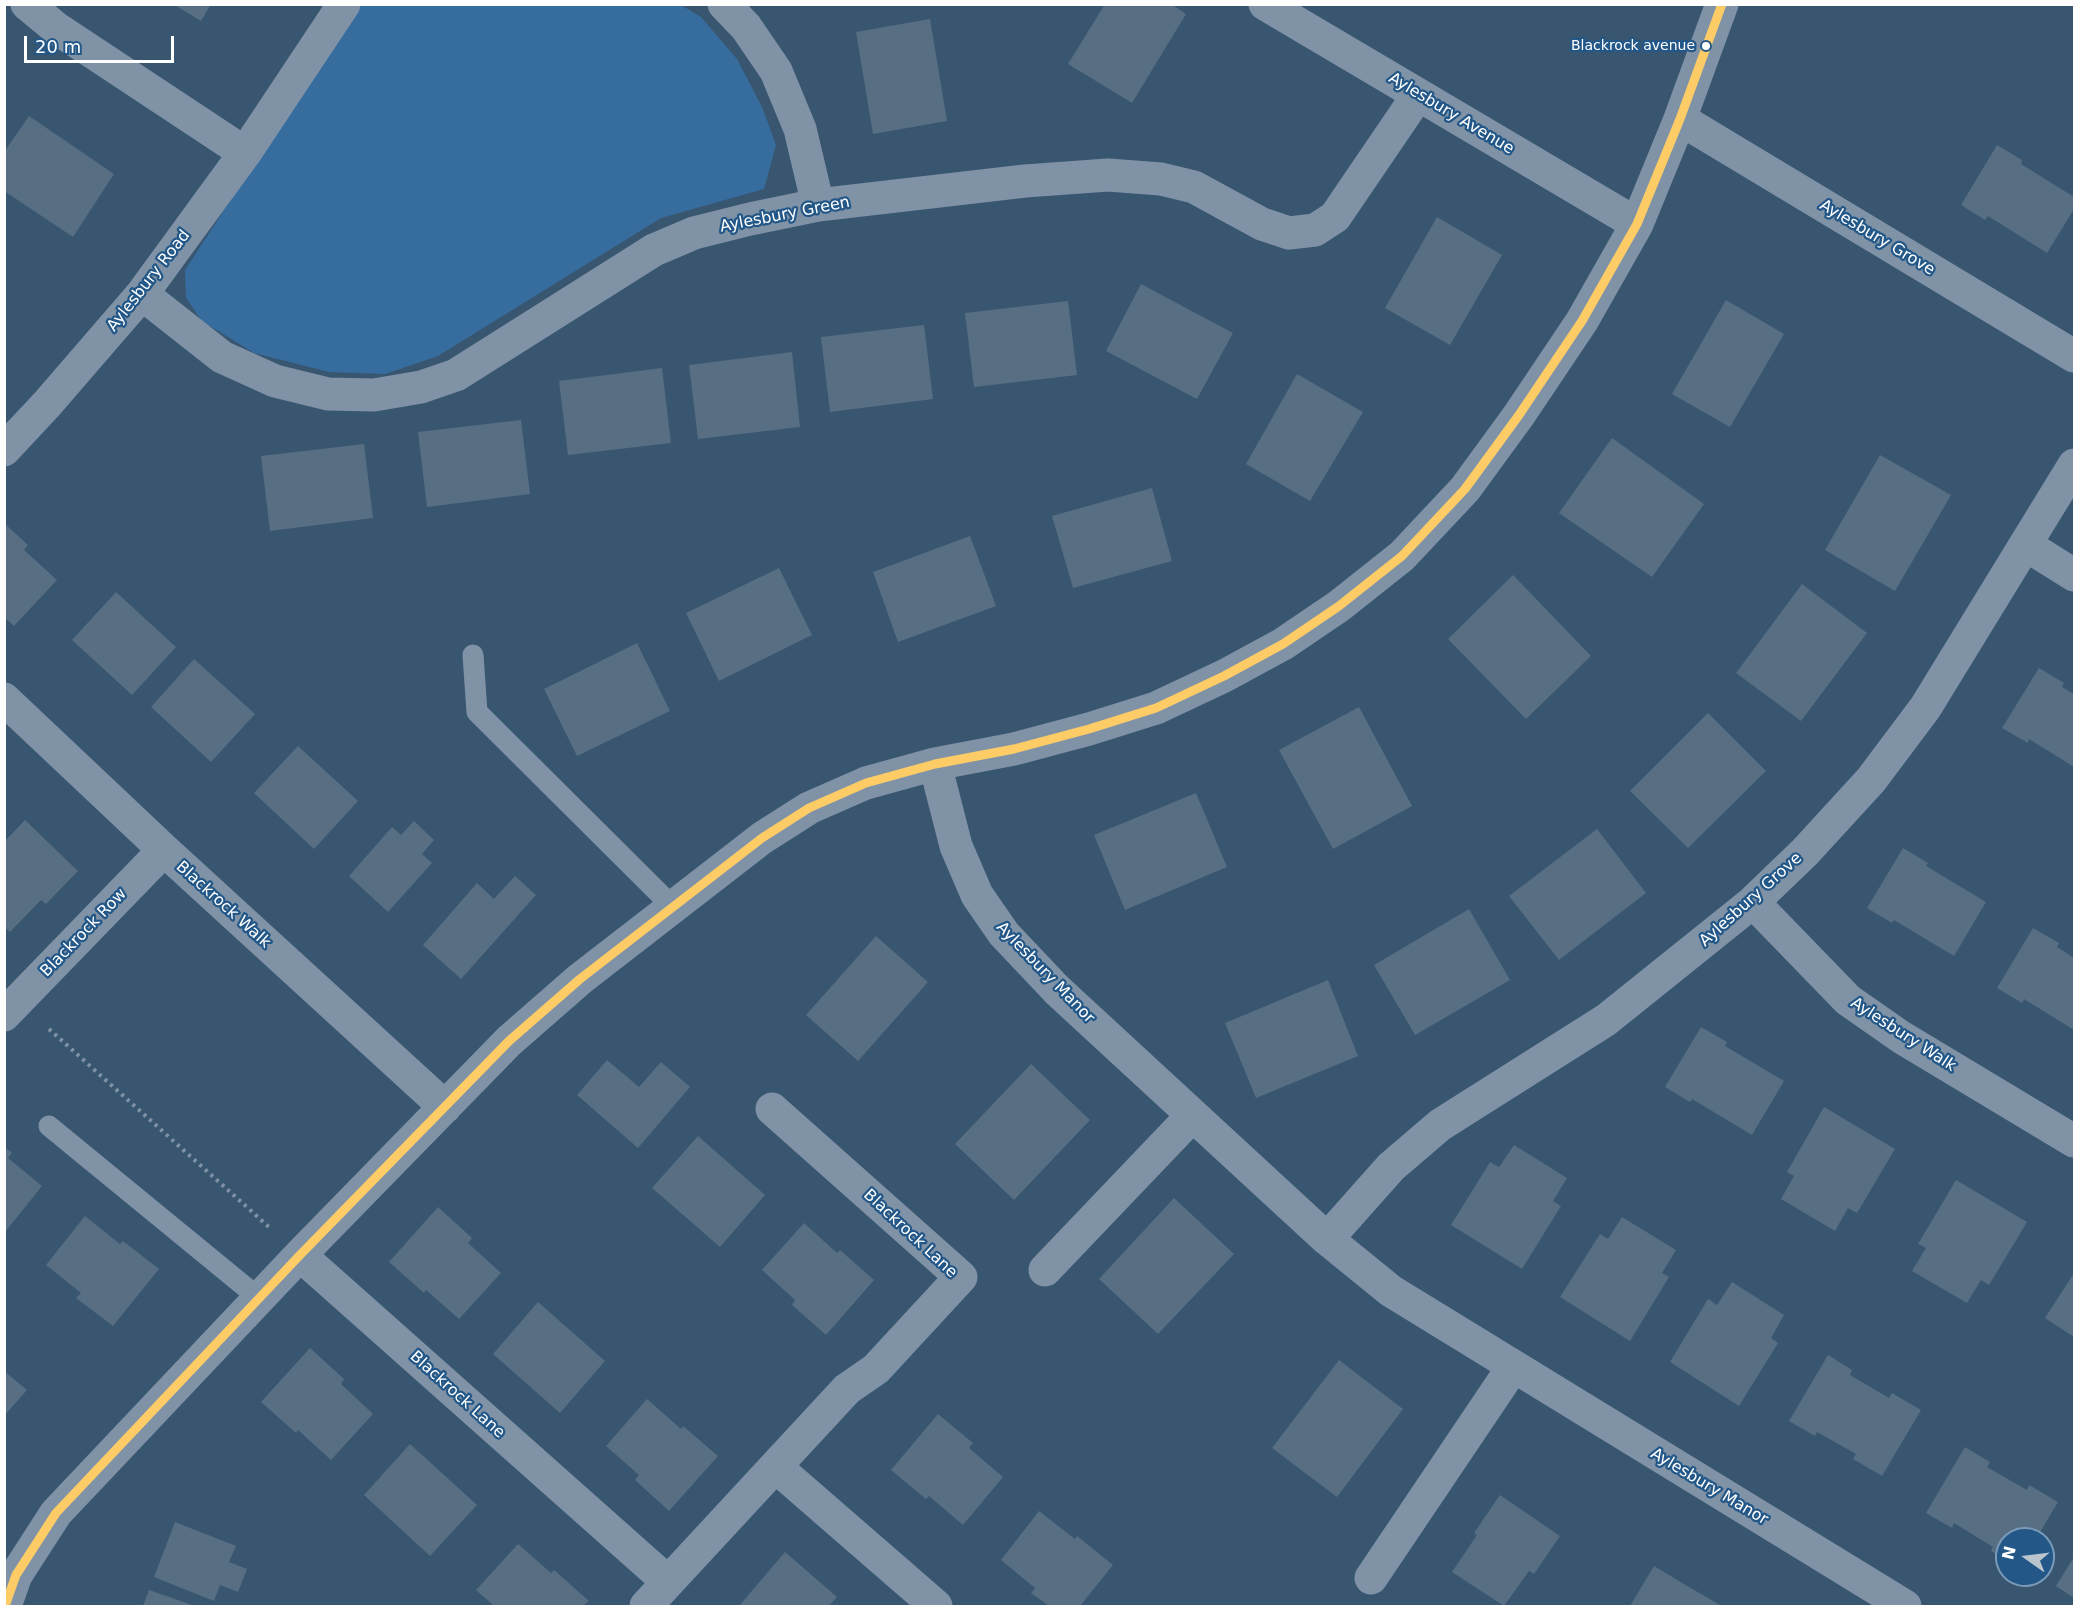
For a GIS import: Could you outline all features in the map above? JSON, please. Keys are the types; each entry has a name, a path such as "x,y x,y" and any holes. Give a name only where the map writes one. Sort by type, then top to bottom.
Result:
{"street":[{"path":"27,4 56,28 245,153"},
{"name":"Aylesbury Road","path":"4,450 142,294 245,153 344,4"},
{"path":"724,4 746,27 776,71 800,129 818,206"},
{"path":"5,1606 16,1575 56,1513 300,1256 509,1041 580,979 762,838 809,808 866,783 935,764 1089,729 1156,708 1224,676 1283,644 1339,606 1402,556 1465,489 1519,415 1582,321 1636,224 1680,119 1722,4"},
{"name":"Aylesbury Avenue","path":"1272,6 1636,224"},
{"name":"Aylesbury Green","path":"142,294 222,357 275,381 328,394 374,395 421,387 456,375 654,250 694,233 818,206 1025,181 1108,175 1161,179 1194,187 1262,224 1289,233 1315,230 1335,217 1418,95"},
{"name":"Aylesbury Grove","path":"1680,119 2074,356"},
{"name":"Aylesbury Grove","path":"1327,1239 1391,1167 1440,1125 1606,1020 1753,902 1805,852 1871,780 1925,708 2074,465"},
{"path":"2026,545 2074,575"},
{"name":"Blackrock Walk","path":"4,699 164,850 445,1107"},
{"name":"Aylesbury Manor","path":"935,764 956,846 977,895 1004,934 1057,990 1327,1239 1391,1292 1905,1606"},
{"name":"Blackrock Row","path":"11,1008 164,850"},
{"name":"Aylesbury Walk","path":"1753,902 1848,1000 1901,1037 2074,1141"},
{"name":"Blackrock Lane","path":"646,1606 847,1389 876,1369 961,1278 772,1109"},
{"path":"1045,1270 1192,1116"},
{"name":"Blackrock Lane","path":"300,1256 668,1582"},
{"path":"1371,1578 1513,1367"},
{"path":"776,1467 936,1606"}],"lane":[{"path":"473,655 477,712 672,906"},
{"path":"49,1126 260,1299"}],"path":[{"path":"11,1008 300,1256"}],"shaded area":[{"path":"358,5 681,5 701,17 737,59 762,107 776,145 764,189 661,218 438,356 385,374 329,372 254,353 202,321 186,298 185,270"}],"building":[{"path":"173,4 211,4 201,21"},
{"path":"1105,4 1171,4 1186,14 1132,103 1068,64"},
{"path":"930,19 947,121 873,134 856,32"},
{"path":"29,116 114,174 73,237 4,191 4,152"},
{"path":"1997,145 2022,160 2021,164 2074,197 2074,209 2047,253 1988,216 1985,220 1961,205"},
{"path":"1437,217 1502,255 1450,345 1385,308"},
{"path":"1141,284 1233,333 1197,399 1106,351"},
{"path":"1726,300 1784,334 1730,427 1672,394"},
{"path":"1068,301 1077,375 974,387 965,313"},
{"path":"924,325 933,399 830,412 821,337"},
{"path":"792,352 800,427 698,439 689,365"},
{"path":"662,368 671,443 568,455 559,381"},
{"path":"1297,374 1363,412 1310,501 1246,464"},
{"path":"521,420 530,494 427,507 418,432"},
{"path":"1612,438 1704,504 1652,577 1559,513"},
{"path":"364,444 373,518 270,531 261,456"},
{"path":"1880,455 1951,495 1895,591 1825,550"},
{"path":"1152,488 1172,561 1073,588 1052,516"},
{"path":"4,523 28,545 24,550 57,580 14,626 4,617"},
{"path":"970,536 996,606 898,642 873,572"},
{"path":"779,568 812,635 719,681 686,613"},
{"path":"1513,575 1591,656 1526,719 1448,639"},
{"path":"1802,584 1867,633 1801,721 1736,673"},
{"path":"116,592 176,647 132,695 72,640"},
{"path":"637,643 670,711 577,756 544,689"},
{"path":"194,659 255,714 211,762 151,707"},
{"path":"2039,668 2064,683 2062,687 2074,694 2074,767 2029,739 2028,743 2002,728"},
{"path":"1359,707 1412,806 1333,849 1279,750"},
{"path":"1708,713 1766,771 1688,848 1630,791"},
{"path":"298,746 358,801 314,849 254,793"},
{"path":"1196,793 1227,867 1125,910 1094,835"},
{"path":"25,820 78,871 46,904 41,900 10,932 4,927 4,842"},
{"path":"414,821 434,840 422,854 432,863 388,912 349,876 392,827 401,835"},
{"path":"1597,829 1646,893 1559,960 1509,896"},
{"path":"1903,848 1928,863 1926,866 1986,902 1954,956 1894,920 1892,923 1867,908"},
{"path":"515,876 536,895 461,979 423,945 477,883 494,899"},
{"path":"1469,909 1510,980 1415,1035 1374,965"},
{"path":"2033,928 2059,943 2057,947 2074,958 2074,1030 2024,999 2022,1003 1997,988"},
{"path":"876,936 928,982 858,1061 806,1015"},
{"path":"1328,980 1358,1056 1256,1098 1225,1023"},
{"path":"1701,1027 1727,1042 1725,1046 1784,1081 1752,1135 1692,1099 1690,1102 1665,1087"},
{"path":"607,1060 639,1087 661,1062 690,1087 638,1148 577,1095"},
{"path":"1031,1064 1090,1120 1014,1200 955,1144"},
{"path":"1824,1107 1895,1149 1857,1213 1848,1208 1835,1231 1781,1199 1794,1176 1787,1172"},
{"path":"698,1136 765,1195 720,1247 652,1188"},
{"path":"1514,1145 1567,1178 1553,1201 1561,1206 1522,1269 1451,1225 1490,1162 1499,1167"},
{"path":"5,1147 12,1153 8,1158 42,1186 5,1232"},
{"path":"1956,1180 2027,1222 1989,1285 1981,1280 1967,1303 1912,1271 1926,1248 1918,1244"},
{"path":"1174,1198 1234,1254 1158,1334 1099,1279"},
{"path":"438,1207 472,1238 468,1243 501,1273 459,1319 426,1290 424,1293 389,1262"},
{"path":"85,1216 120,1244 123,1241 159,1269 113,1326 76,1298 81,1293 46,1265"},
{"path":"1622,1217 1676,1250 1662,1273 1669,1277 1630,1341 1560,1297 1600,1234 1608,1239"},
{"path":"804,1223 837,1253 840,1250 874,1280 826,1335 792,1305 795,1300 762,1270"},
{"path":"2074,1273 2074,1337 2045,1318"},
{"path":"1732,1282 1784,1315 1771,1338 1778,1343 1739,1406 1670,1362 1708,1299 1717,1305"},
{"path":"538,1302 605,1361 560,1413 493,1354"},
{"path":"310,1348 344,1379 341,1384 373,1414 331,1460 298,1430 296,1433 261,1402"},
{"path":"1828,1355 1852,1370 1850,1375 1889,1398 1892,1393 1921,1410 1882,1476 1853,1459 1856,1454 1817,1432 1815,1436 1789,1421"},
{"path":"1339,1360 1403,1409 1337,1497 1272,1448"},
{"path":"4,1371 27,1390 4,1416"},
{"path":"647,1399 681,1429 683,1426 718,1456 669,1511 635,1480 639,1475 606,1446"},
{"path":"938,1414 973,1443 969,1448 1003,1477 963,1525 929,1496 926,1499 891,1470"},
{"path":"410,1444 477,1505 430,1556 364,1495"},
{"path":"1965,1447 1990,1462 1987,1467 2027,1490 2029,1485 2058,1502 2043,1527 1995,1527 1995,1554 1991,1551 1993,1547 1954,1523 1952,1528 1926,1513"},
{"path":"1500,1495 1560,1536 1534,1574 1529,1571 1504,1606 1452,1572 1477,1535 1474,1533"},
{"path":"1039,1511 1075,1539 1077,1536 1113,1565 1080,1606 1049,1606 1031,1593 1035,1588 1001,1560"},
{"path":"175,1522 236,1546 229,1562 247,1569 238,1592 220,1585 214,1601 154,1577"},
{"path":"518,1544 551,1573 554,1570 589,1601 583,1606 494,1606 476,1590"},
{"path":"785,1552 837,1597 829,1606 739,1606"},
{"path":"2074,1557 2074,1598 2056,1586"},
{"path":"1654,1566 1689,1587 1722,1606 1630,1606"},
{"path":"149,1590 195,1606 143,1606"}],"transit line":[{"path":"5,1606 16,1575 56,1513 300,1255 509,1041 580,979 762,838 809,808 866,783 935,764 1014,749 1156,708 1224,676 1283,644 1339,606 1402,556 1465,489 1519,415 1582,321 1637,224 1680,119 1722,4"}],"place":[{"name":"Blackrock avenue","path":"1706,46"}]}
